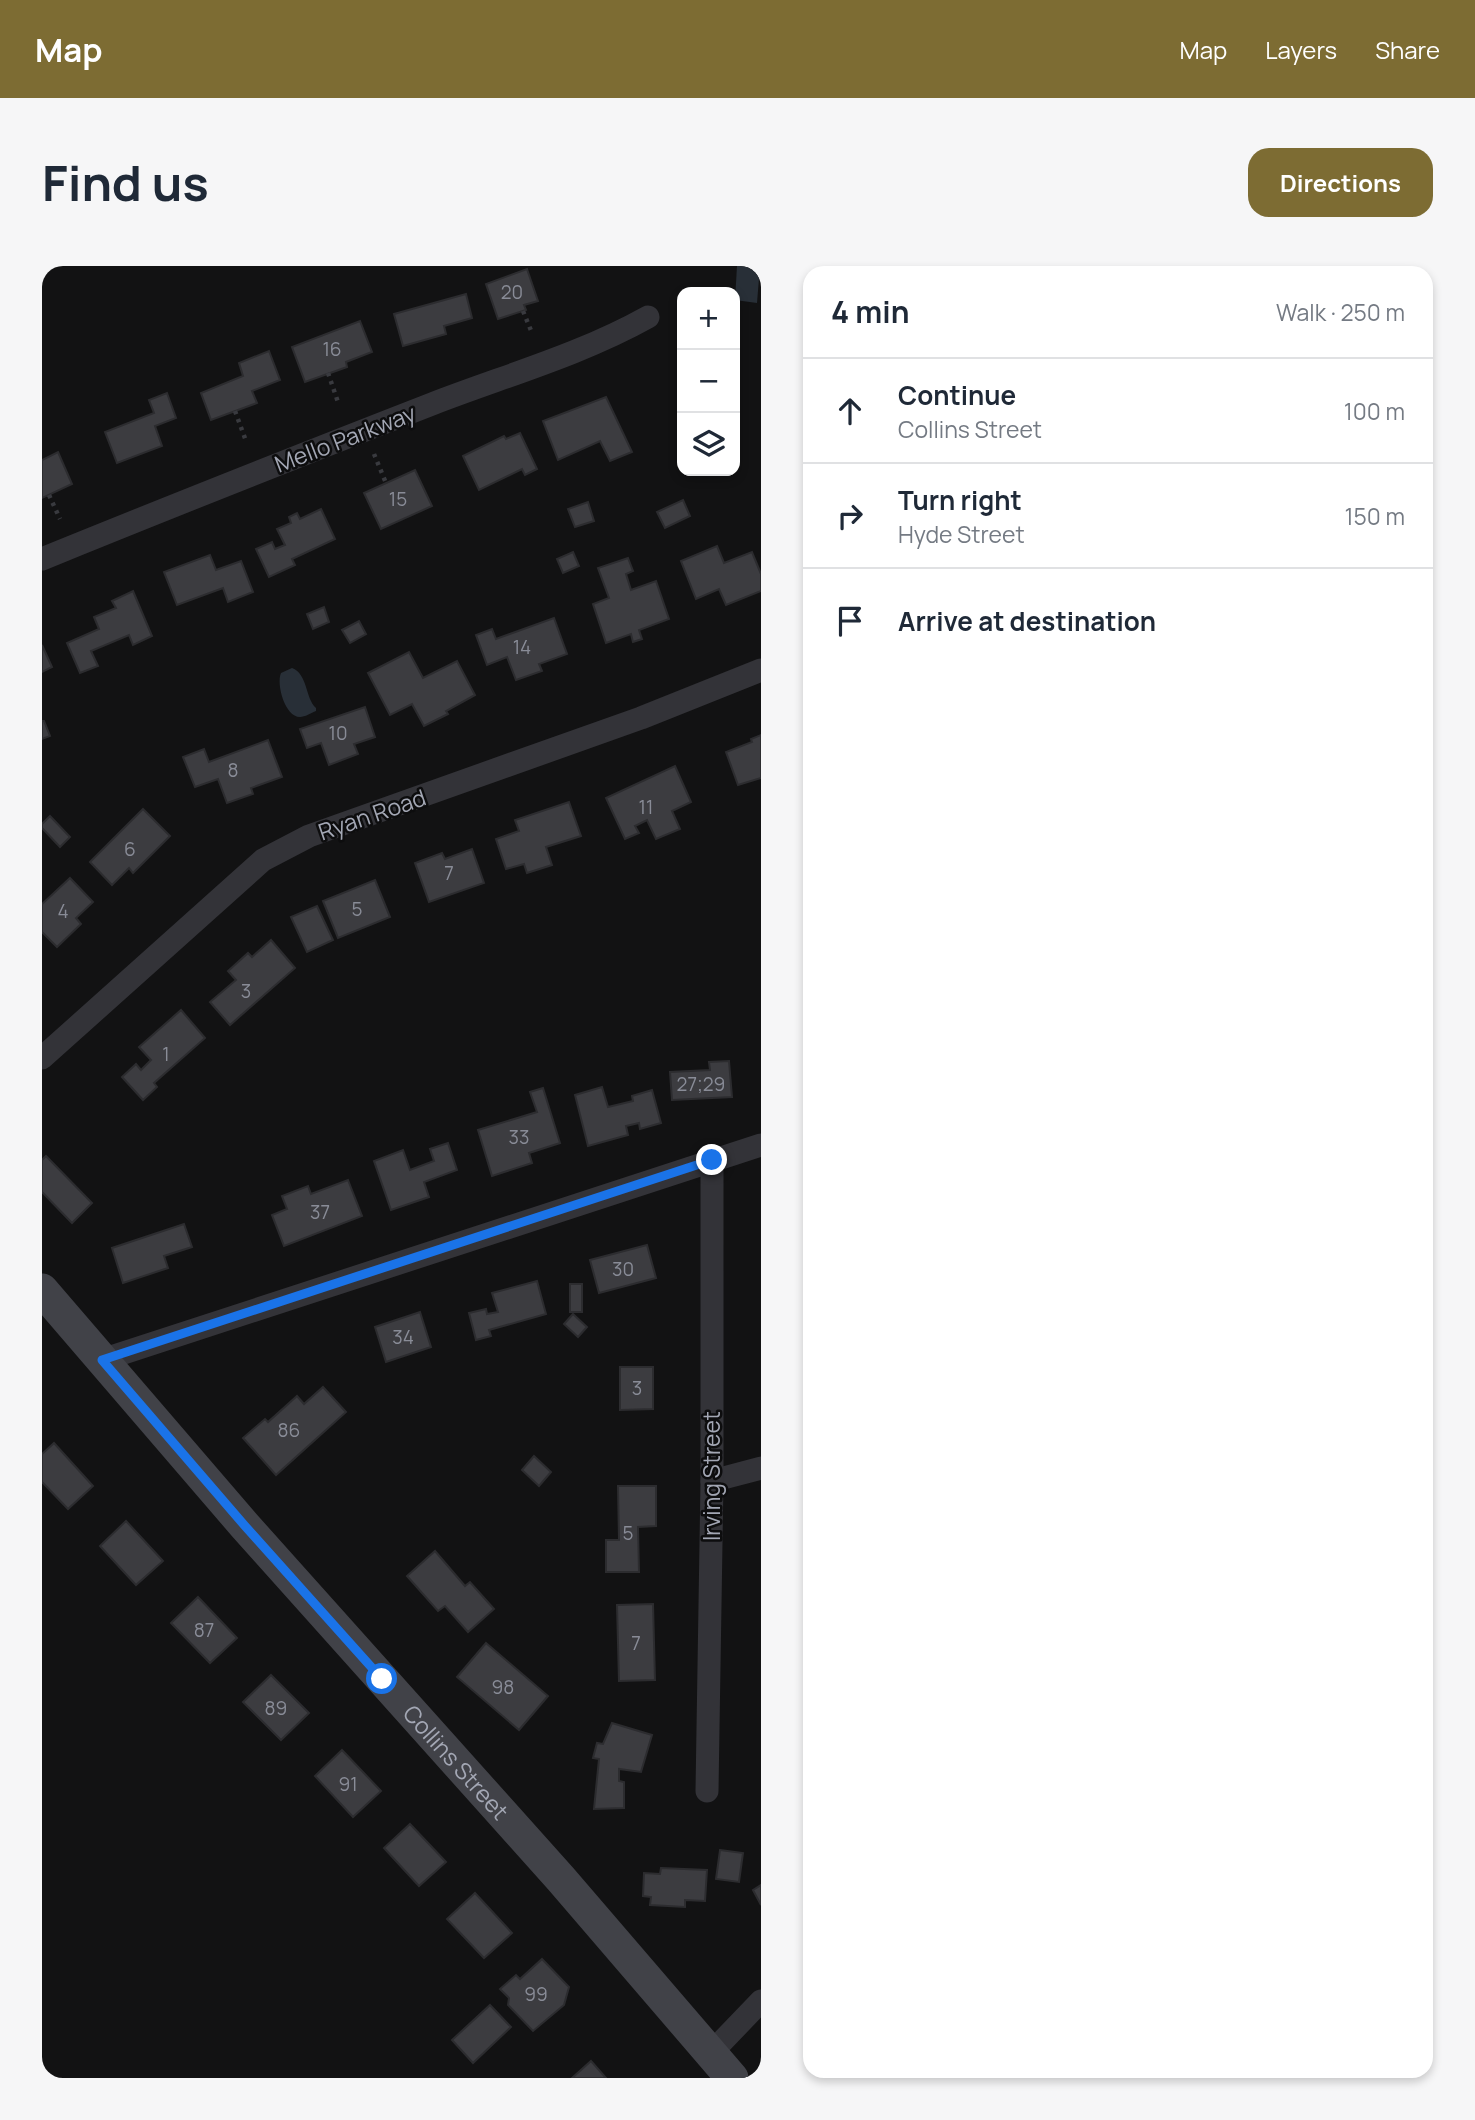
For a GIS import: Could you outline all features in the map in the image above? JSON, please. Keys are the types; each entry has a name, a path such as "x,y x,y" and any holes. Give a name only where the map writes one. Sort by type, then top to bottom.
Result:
{"main road":[{"name":"Collins Street","path":"42,1290 245,1526 561,1880 721,2066"}],"street":[{"name":"Mello Parkway","path":"42,559 237,479 609,339 648,317"},
{"name":"Ryan Road","path":"42,1058 263,860 309,836 641,718 761,670"},
{"path":"102,1360 761,1145"},
{"name":"Irving Street","path":"707,1791 712,1481 712,1160"},
{"path":"712,1481 761,1468"},
{"path":"721,2066 761,2001"}],"path":[{"path":"523,311 531,333"},
{"path":"328,373 339,405"},
{"path":"235,411 246,441"},
{"path":"374,454 386,483"},
{"path":"49,495 60,519"}],"shaded area":[{"path":"737,266 760,266 757,303 740,301 740,287 736,287"},
{"path":"292,668 301,675 316,708 316,711 302,717 290,712 281,692 281,673"}],"building":[{"path":"527,269 538,301 524,305 526,310 498,319 486,284"},
{"path":"466,294 472,318 444,326 446,334 403,346 394,314"},
{"path":"360,321 372,352 346,362 347,367 305,382 292,347"},
{"path":"269,351 280,380 252,391 257,403 211,420 201,393 243,376 239,363"},
{"path":"167,393 176,418 155,426 162,446 117,463 105,432 154,413 149,400"},
{"path":"606,397 632,452 610,461 600,441 558,460 543,421"},
{"path":"520,433 537,469 525,475 522,469 479,490 463,456 504,436 506,439"},
{"path":"58,452 72,484 42,498 42,460"},
{"path":"415,470 432,506 381,529 364,493"},
{"path":"683,500 690,516 665,528 657,512"},
{"path":"588,502 594,521 575,527 568,509"},
{"path":"321,509 335,539 292,559 295,565 269,577 256,549 272,542 275,549 285,545 277,529 291,523 289,517 297,513 300,519"},
{"path":"717,546 724,563 752,552 761,574 761,591 726,605 719,589 696,599 681,561"},
{"path":"573,552 579,566 563,573 557,559"},
{"path":"210,555 216,570 241,561 253,592 228,602 223,588 177,605 164,572"},
{"path":"628,558 633,571 626,574 631,590 656,581 669,619 639,630 642,639 633,642 631,634 606,643 593,604 609,598 598,568"},
{"path":"133,591 152,636 133,645 129,635 91,651 98,666 80,673 67,643 99,629 94,617 116,608 112,601"},
{"path":"324,607 329,622 313,629 307,614"},
{"path":"554,618 567,654 539,664 542,671 516,680 507,657 487,665 476,635 492,629 496,639"},
{"path":"359,621 366,634 350,643 342,630"},
{"path":"42,645 52,667 42,672"},
{"path":"409,652 423,678 457,661 475,695 446,711 448,714 424,726 412,704 390,715 368,673"},
{"path":"365,707 375,737 354,744 358,754 329,765 321,743 307,748 300,729"},
{"path":"42,721 50,736 42,739"},
{"path":"761,735 761,778 738,785 726,752 752,742 751,739"},
{"path":"268,740 282,777 251,788 253,794 227,803 218,779 195,787 183,757 204,749 209,762"},
{"path":"675,766 691,802 672,811 680,829 656,839 647,820 635,826 639,833 625,839 606,798"},
{"path":"569,802 581,836 546,847 552,865 527,873 524,864 506,869 496,839 519,831 515,820"},
{"path":"143,809 170,836 133,873 129,868 112,885 90,862"},
{"path":"50,816 70,837 60,847 42,828 42,824"},
{"path":"472,849 484,883 429,902 415,863 442,853 445,859"},
{"path":"70,878 93,902 76,918 81,924 57,947 42,932 42,904"},
{"path":"375,880 390,917 338,938 323,901"},
{"path":"317,906 333,940 307,952 291,917"},
{"path":"271,940 295,968 230,1025 210,1002 236,980 228,971 248,953 252,957"},
{"path":"181,1010 205,1038 154,1083 157,1087 143,1100 122,1077 136,1064 141,1070 151,1060 139,1047"},
{"path":"729,1061 732,1097 672,1100 670,1072 710,1070 709,1062"},
{"path":"602,1087 608,1107 633,1101 632,1096 652,1090 661,1123 640,1129 639,1123 626,1126 628,1135 588,1146 575,1095"},
{"path":"543,1088 560,1143 529,1153 532,1163 492,1176 478,1130 537,1112 530,1092"},
{"path":"448,1143 457,1170 424,1182 429,1197 391,1210 374,1161 403,1150 410,1170 434,1161 430,1149"},
{"path":"46,1156 92,1203 72,1223 42,1192 42,1160"},
{"path":"348,1180 362,1216 284,1246 272,1215 287,1209 282,1196 308,1186 311,1194"},
{"path":"184,1224 192,1247 164,1256 168,1268 123,1283 112,1248"},
{"path":"647,1245 656,1278 599,1293 590,1260"},
{"path":"537,1281 546,1314 489,1330 491,1336 476,1340 469,1313 486,1309 487,1314 498,1312 492,1293"},
{"path":"570,1284 582,1284 582,1312 570,1312"},
{"path":"420,1312 431,1347 386,1362 375,1327"},
{"path":"573,1314 587,1327 578,1337 564,1324"},
{"path":"620,1367 653,1367 653,1409 620,1410"},
{"path":"323,1387 346,1412 276,1475 243,1438 265,1419 268,1422 297,1396 304,1404"},
{"path":"54,1443 93,1486 68,1509 42,1482 42,1454"},
{"path":"534,1456 551,1472 539,1486 522,1470"},
{"path":"618,1486 656,1486 656,1526 638,1527 639,1572 606,1572 606,1540 619,1540"},
{"path":"126,1521 163,1561 136,1585 100,1546"},
{"path":"435,1551 465,1586 470,1582 494,1609 468,1632 445,1606 438,1611 407,1576"},
{"path":"198,1597 237,1638 210,1663 171,1623"},
{"path":"653,1604 655,1680 619,1681 617,1605"},
{"path":"486,1643 548,1696 519,1730 457,1677"},
{"path":"271,1675 309,1713 281,1740 243,1702"},
{"path":"612,1723 652,1735 641,1772 619,1769 619,1781 624,1782 624,1808 594,1809 599,1759 593,1758 597,1743 603,1744"},
{"path":"342,1750 381,1791 353,1817 315,1776"},
{"path":"410,1824 446,1862 419,1886 384,1848"},
{"path":"720,1850 743,1853 739,1882 716,1879"},
{"path":"661,1868 707,1870 705,1901 685,1900 685,1907 650,1905 651,1897 643,1896 644,1873 660,1874"},
{"path":"761,1885 761,1905 753,1890"},
{"path":"475,1893 512,1933 484,1958 447,1919"},
{"path":"542,1959 569,1987 564,2005 533,2031 508,2005 509,1998 500,1989 516,1975 520,1979"},
{"path":"490,2005 511,2027 473,2063 452,2040"},
{"path":"591,2061 606,2078 572,2078"}],"route":[{"path":"382,1679 102,1360 712,1160"}]}
